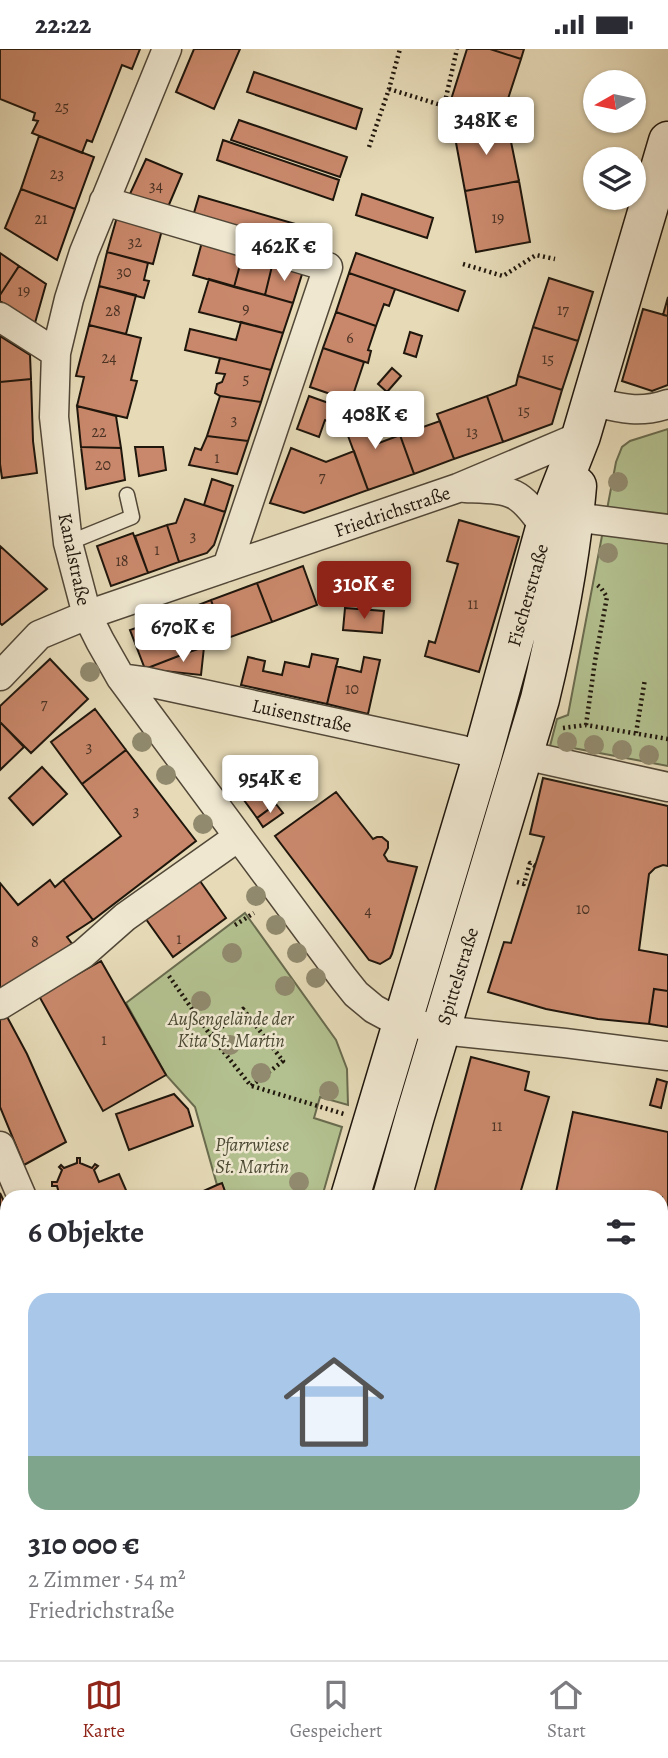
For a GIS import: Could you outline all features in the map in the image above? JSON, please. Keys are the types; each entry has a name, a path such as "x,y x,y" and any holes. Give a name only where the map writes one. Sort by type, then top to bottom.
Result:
{"main road":[{"name":"Fischerstraße","path":"482,757 560,522 586,418 668,141"},
{"name":"Fischerstraße","path":"524,755 552,648 560,522"},
{"name":"Spittelstraße","path":"394,1190 524,755"},
{"name":"Spittelstraße","path":"352,1190 482,757"}],"street":[{"name":"Kanalstraße","path":"167,49 84,252 55,353 54,417 68,543 87,615 100,642 121,678 238,837 356,994 374,1009 387,1016 441,1030 668,1056"},
{"path":"104,201 328,267 227,567"},
{"path":"0,317 55,353"},
{"path":"586,418 668,404"},
{"name":"Friedrichstraße","path":"3,666 39,635 87,615 458,488 586,418"},
{"name":"Friedrichstraße","path":"458,488 499,490 518,495 535,512 560,522"},
{"path":"560,522 668,529"},
{"name":"Luisenstraße","path":"121,678 462,750 482,757"},
{"path":"524,755 668,787"},
{"path":"0,1005 83,954 125,917 238,837"},
{"path":"0,1146 19,1190"}],"lane":[{"path":"68,543 132,517 127,495"}],"path":[{"path":"369,147 400,49"},
{"path":"389,89 444,106 457,49"},
{"path":"463,264 503,276 536,255 555,259"},
{"path":"586,725 607,597 592,581"},
{"path":"636,733 645,679"},
{"path":"561,729 586,725 668,739"},
{"path":"524,884 530,863 535,866"},
{"path":"235,925 254,913"},
{"path":"169,976 211,1036 251,1086 353,1117"},
{"path":"211,1036 243,1009 283,1061 251,1086"}],"green space":[{"path":"668,429 668,766 573,748 549,750 557,719 568,715 616,462 622,447 630,441"},
{"name":"Außengelände der Kita St. Martin","path":"245,913 336,1040 347,1069 348,1105 320,1097 314,1118 342,1127 324,1190 224,1190 222,1184 217,1185 195,1107 166,1075 126,1003"}],"building":[{"path":"0,49 140,49 132,69 122,65 92,142 87,140 82,153 32,133 38,121 33,120 35,113 0,99"},
{"path":"194,49 240,49 214,109 176,92"},
{"path":"467,49 490,49 521,59 504,111 507,122 454,132 449,106"},
{"path":"490,49 524,49 521,59"},
{"path":"254,72 362,109 356,129 247,92"},
{"path":"239,120 347,157 340,177 231,140"},
{"path":"507,122 519,181 465,191 454,132"},
{"path":"39,136 94,157 75,209 21,189"},
{"path":"223,140 339,180 333,200 217,160"},
{"path":"146,159 182,174 168,207 129,196"},
{"path":"519,181 530,242 476,252 465,191"},
{"path":"21,189 75,209 57,260 5,228"},
{"path":"362,194 433,218 427,238 356,215"},
{"path":"199,196 309,228 303,249 193,216"},
{"path":"117,217 162,230 153,264 107,252"},
{"path":"202,242 243,254 234,287 193,275"},
{"path":"107,252 148,263 144,280 149,281 144,298 99,286"},
{"path":"0,253 19,266 0,295"},
{"path":"356,253 465,291 458,311 349,273"},
{"path":"243,254 273,262 265,295 234,287"},
{"path":"273,262 303,271 293,303 265,295"},
{"path":"19,266 46,284 35,323 0,301 0,295"},
{"path":"349,273 395,289 389,306 384,304 376,326 336,312"},
{"path":"549,278 593,292 578,341 533,327"},
{"path":"209,279 293,303 283,333 199,312"},
{"path":"99,286 136,295 126,334 89,325"},
{"path":"668,297 668,316 663,315"},
{"path":"643,309 668,316 668,385 652,391 622,381"},
{"path":"336,312 376,326 368,350 371,351 368,363 323,348"},
{"path":"241,322 283,333 271,370 185,350 190,329 236,340"},
{"path":"89,325 141,338 131,380 137,381 127,418 77,406 84,377 76,376"},
{"path":"533,327 578,341 562,390 518,376"},
{"path":"410,332 422,336 416,357 404,353"},
{"path":"0,336 30,355 31,379 0,382"},
{"path":"323,348 364,362 351,401 310,387"},
{"path":"220,358 271,370 261,402 215,393 217,384 222,382 225,374 216,373"},
{"path":"392,368 401,376 387,392 378,384"},
{"path":"518,376 562,390 552,424 503,442 487,396 516,385"},
{"path":"31,379 37,473 2,478 0,382"},
{"path":"220,396 261,402 248,441 207,436"},
{"path":"309,396 337,406 344,427 325,420 319,437 297,429"},
{"path":"487,396 503,442 454,459 437,414"},
{"path":"77,406 116,416 121,448 81,447"},
{"path":"337,406 371,418 379,443 400,435 414,474 368,490"},
{"path":"440,421 454,459 414,474 400,435"},
{"path":"207,436 248,441 237,474 189,465 195,448 201,450"},
{"path":"81,447 121,448 125,480 86,489"},
{"path":"135,447 163,447 166,470 139,476"},
{"path":"291,448 326,462 354,451 368,490 304,513 270,503"},
{"path":"212,479 233,486 225,512 204,505"},
{"path":"185,499 225,512 214,545 207,553 179,562 167,525 176,523"},
{"path":"459,520 519,537 479,672 425,656 429,641 435,643 458,564 447,561"},
{"path":"167,525 179,562 148,573 135,536"},
{"path":"133,533 148,573 111,586 97,546"},
{"path":"0,546 47,589 2,625 0,623"},
{"path":"303,566 317,605 272,622 257,583"},
{"path":"257,583 272,622 225,639 211,600"},
{"path":"211,600 225,639 189,652 175,614"},
{"path":"345,608 384,611 382,633 343,630"},
{"path":"175,614 189,652 145,669 130,630"},
{"path":"204,647 201,675 145,669 189,652"},
{"path":"312,654 338,659 327,704 241,685 248,657 265,661 263,671 282,675 285,662 309,667"},
{"path":"364,657 380,660 368,714 327,704 336,666 361,672"},
{"path":"50,659 88,699 31,753 0,722 0,706"},
{"path":"95,709 126,750 82,784 51,742"},
{"path":"0,722 24,747 0,770"},
{"path":"126,750 196,841 93,920 63,880 121,836 82,784"},
{"path":"42,767 67,794 33,825 9,798"},
{"path":"543,778 668,806 668,866 655,868 649,874 639,950 668,955 668,991 654,989 649,1024 598,1019 546,1009 488,992 504,942 511,943 544,837 530,834"},
{"path":"261,782 276,804 257,818 241,796"},
{"path":"336,792 373,839 382,837 388,842 384,855 388,861 417,867 392,954 380,964 369,960 275,836"},
{"path":"276,804 283,813 263,827 257,818"},
{"path":"50,880 55,887 63,880 93,920 67,937 73,945 0,999 0,883 18,905"},
{"path":"200,881 226,918 173,957 143,915 181,887 185,892"},
{"path":"101,961 166,1075 103,1111 39,996"},
{"path":"654,989 668,991 668,1027 649,1024"},
{"path":"5,1013 27,1054 66,1142 24,1165 0,1107 0,1015"},
{"path":"471,1057 529,1072 525,1090 549,1097 521,1190 435,1190"},
{"path":"657,1079 667,1082 661,1108 650,1105"},
{"path":"174,1094 188,1109 193,1126 129,1150 116,1114"},
{"path":"573,1112 668,1132 668,1190 556,1190"},
{"path":"77,1158 80,1158 80,1163 92,1168 95,1164 98,1166 94,1170 99,1182 119,1174 126,1190 58,1190 57,1186 52,1186 52,1182 57,1182 62,1170 59,1167 61,1165 64,1168 77,1163"},
{"path":"222,1183 224,1190 206,1190"}],"park label":[{"name":"Pfarrwiese St. Martin","path":"252,1155"}]}
